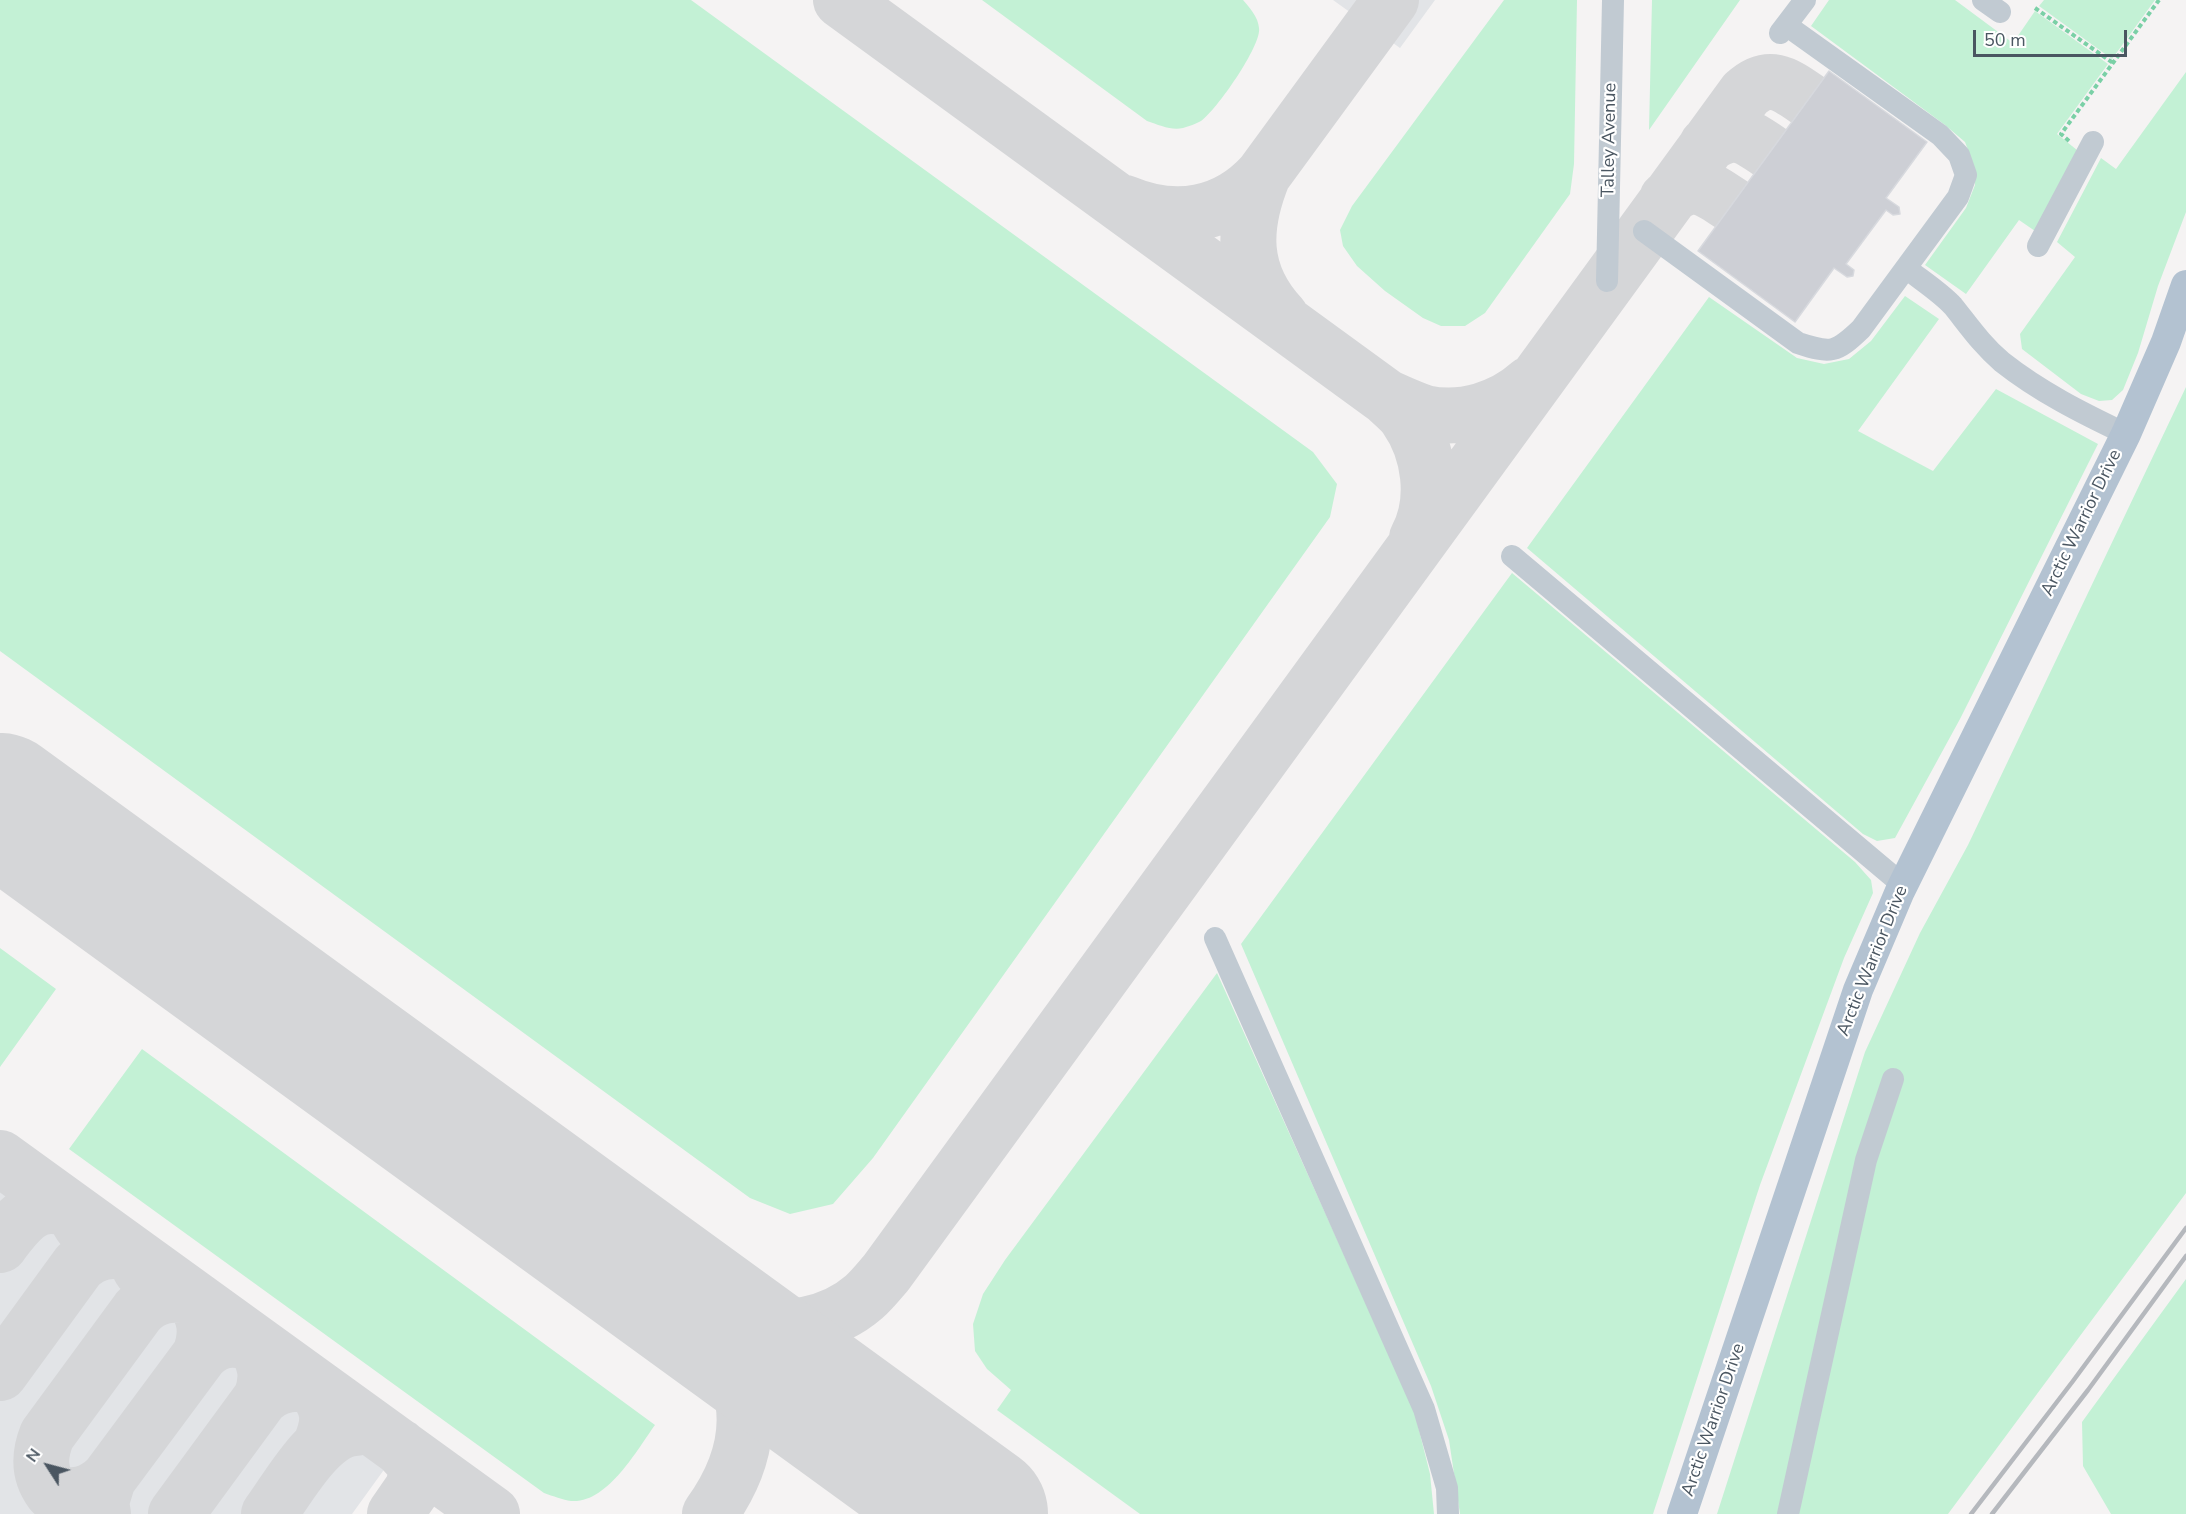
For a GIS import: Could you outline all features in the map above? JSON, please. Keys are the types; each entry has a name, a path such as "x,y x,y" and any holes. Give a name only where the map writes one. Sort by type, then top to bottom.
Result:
{"main road":[{"name":"Arctic Warrior Drive","path":"1682,1514 1858,990 1903,885 2126,434 2166,342 2186,285"},
{"name":"Arctic Warrior Drive","path":"2126,434 2186,341"}],"street":[{"name":"Talley Avenue","path":"1607,281 1612,0"},
{"path":"1644,231 1798,343 1821,351 1843,347 1862,329 1958,197 1966,175 1959,155 1940,135 1783,29 1805,0"},
{"path":"2038,246 2090,148"},
{"path":"1906,268 1951,304 1973,335 2001,361 2074,410 2126,434"},
{"path":"1512,556 1903,885"},
{"path":"1215,938 1424,1409 1447,1488 1448,1514"},
{"path":"1788,1514 1866,1160 1893,1079"}],"path":[{"path":"2090,148 2061,134 2159,0"},
{"path":"2035,8 2112,63"}],"shaded area":[{"path":"1333,0 1435,0 1400,48"},
{"path":"0,1177 391,1460 352,1514 0,1514"}],"green space":[{"path":"0,0 691,0 1313,452 1337,484 1330,517 873,1158 833,1204 790,1214 750,1198 0,651"},
{"path":"982,0 1243,0 1255,16 1259,28 1258,36 1246,62 1217,105 1201,121 1174,129 1147,121"},
{"path":"1504,0 1577,0 1574,164 1570,194 1485,313 1465,326 1441,326 1423,318 1385,291 1357,266 1343,246 1340,230 1352,206"},
{"path":"1652,0 1740,0 1649,130"},
{"path":"1829,0 1955,0 2013,43 2035,11 2108,64 2057,134 2077,150 2035,231 2019,220 1966,294 1925,265 1966,208 1975,185 1973,163 1965,142 1811,26"},
{"path":"2044,0 2155,0 2112,59 2039,6"},
{"path":"2186,72 2186,212 2123,390 2112,400 2099,401 2081,394 2022,349 2020,334 2075,257 2057,242 2101,158 2116,169"},
{"path":"1905,296 1939,319 1858,431 1933,471 1996,389 2098,444 1960,719 1895,838 1877,841 1863,834 1527,548 1709,297 1797,358 1824,364 1849,359 1871,341"},
{"path":"2186,387 2186,1193 1948,1514 1717,1514 1865,1052 1920,933 1968,845"},
{"path":"1512,573 1855,862 1871,880 1873,893 1844,958 1760,1185 1653,1514 1460,1514 1449,1440 1431,1386 1241,944"},
{"path":"0,948 56,989 0,1067"},
{"path":"1217,973 1414,1410 1430,1474 1434,1514 1140,1514 997,1410 1011,1390 987,1369 975,1351 973,1324 983,1294 1005,1260"},
{"path":"142,1049 655,1425 620,1474 597,1494 584,1500 571,1501 544,1493 69,1149"},
{"path":"2186,1279 2186,1514 2111,1514 2083,1466 2082,1422"}],"building":[{"path":"1829,71 1927,142 1886,198 1899,207 1900,214 1893,215 1886,210 1846,264 1854,270 1853,276 1847,277 1834,268 1795,322 1698,251"}],"taxiway":[{"path":"841,0 1386,397 1425,413 1467,414 1507,400 1530,384"},
{"path":"1125,203 1144,210 1162,213 1199,212 1233,200 1248,189 1263,175 1391,0"},
{"path":"687,1302 743,1324 759,1327 791,1327 837,1314 851,1307 873,1288 1745,94 1754,87 1769,82 1784,85 1808,100"},
{"path":"1707,145 1725,136 1740,135 1770,152"},
{"path":"1263,175 1251,213 1249,249 1258,284 1281,317"},
{"path":"1667,199 1685,188 1700,187 1732,205"},
{"path":"1386,397 1406,417 1421,445 1425,460 1429,492 1423,524 1417,538"},
{"path":"0,819 45,836"},
{"path":"0,1158 492,1514"},
{"path":"0,1245 22,1219 39,1208 48,1206 72,1210 81,1225"},
{"path":"0,1373 78,1266 84,1261 103,1252 124,1252 132,1254 141,1270"},
{"path":"108,1479 95,1489 82,1494 68,1495 52,1492 42,1471 42,1450 47,1435 138,1311 150,1301 163,1296 192,1297 203,1318 205,1332 200,1355"},
{"path":"683,1302 706,1326 724,1351 737,1377 743,1403 744,1430 739,1457 728,1485 710,1514"},
{"path":"103,1514 101,1502 108,1479 206,1349 225,1340 254,1343 265,1370 265,1383 261,1398"},
{"path":"176,1514 261,1398 279,1387 292,1384 314,1386 323,1401 327,1414 321,1444"},
{"path":"269,1514 317,1449 329,1438 342,1431 355,1428"},
{"path":"395,1514 413,1488 417,1471 411,1459 400,1447"}],"runway":[{"path":"0,803 978,1514"}],"railway":[{"path":"1971,1514 2186,1228"},
{"path":"1992,1514 2088,1390 2186,1256"}]}
